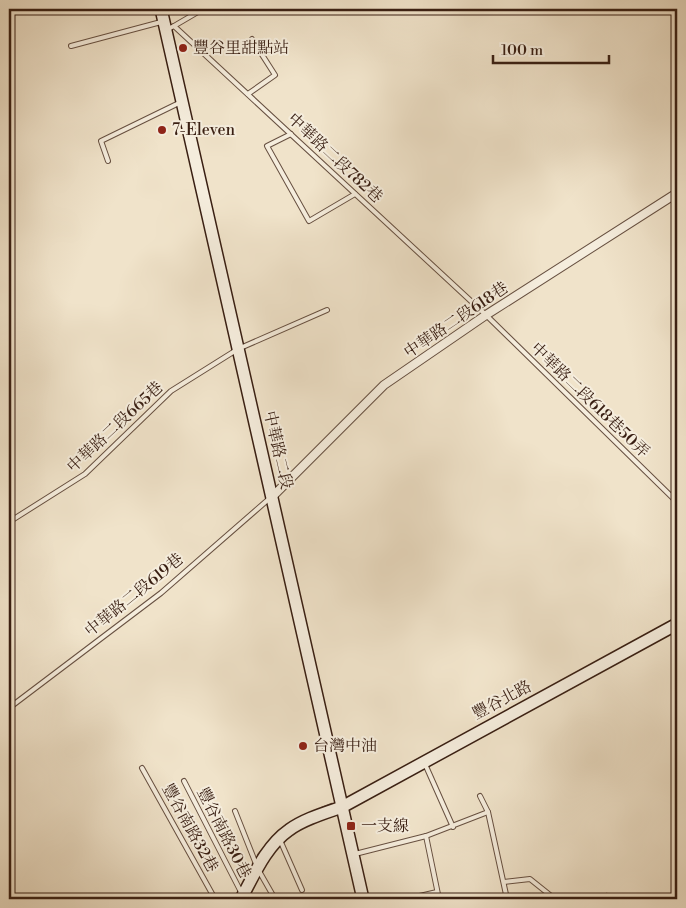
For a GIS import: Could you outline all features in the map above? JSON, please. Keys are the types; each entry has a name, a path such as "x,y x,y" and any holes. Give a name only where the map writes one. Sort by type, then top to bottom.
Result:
{"street":[{"name":"中華路二段","path":"161,9 168,26 182,101 363,899"},
{"name":"中華路二段618巷","path":"272,497 384,385 486,315 677,194"},
{"name":"豐谷北路","path":"242,898 257,869 289,829 342,807 677,624"}],"lane":[{"path":"72,46 168,26 203,9"},
{"name":"中華路二段782巷","path":"168,26 248,94 486,315"},
{"path":"248,94 275,74 252,39"},
{"path":"108,160 101,141 182,101"},
{"path":"291,134 267,146 309,221 355,194"},
{"name":"中華路二段665巷","path":"9,522 85,474 171,391 238,349 327,310"},
{"name":"中華路二段618巷50弄","path":"486,315 677,502"},
{"name":"中華路二段619巷","path":"9,708 161,593 272,497"},
{"path":"424,762 453,827"},
{"name":"豐谷南路32巷","path":"142,768 215,899"},
{"name":"豐谷南路30巷","path":"184,781 242,898"},
{"path":"480,796 488,812 507,899"},
{"path":"235,811 257,869 275,899"},
{"path":"353,855 426,836 488,812"},
{"path":"426,836 439,899"},
{"path":"280,838 302,890"},
{"path":"504,882 530,879 555,899"},
{"path":"411,898 437,892"}],"waterway":[{"path":"322,808 332,804"},
{"path":"258,855 263,849"}],"place":[{"name":"豐谷里甜點站","path":"183,48"},
{"name":"7-Eleven","path":"162,130"},
{"name":"台灣中油","path":"303,746"},
{"name":"一支線","path":"351,826"}]}
